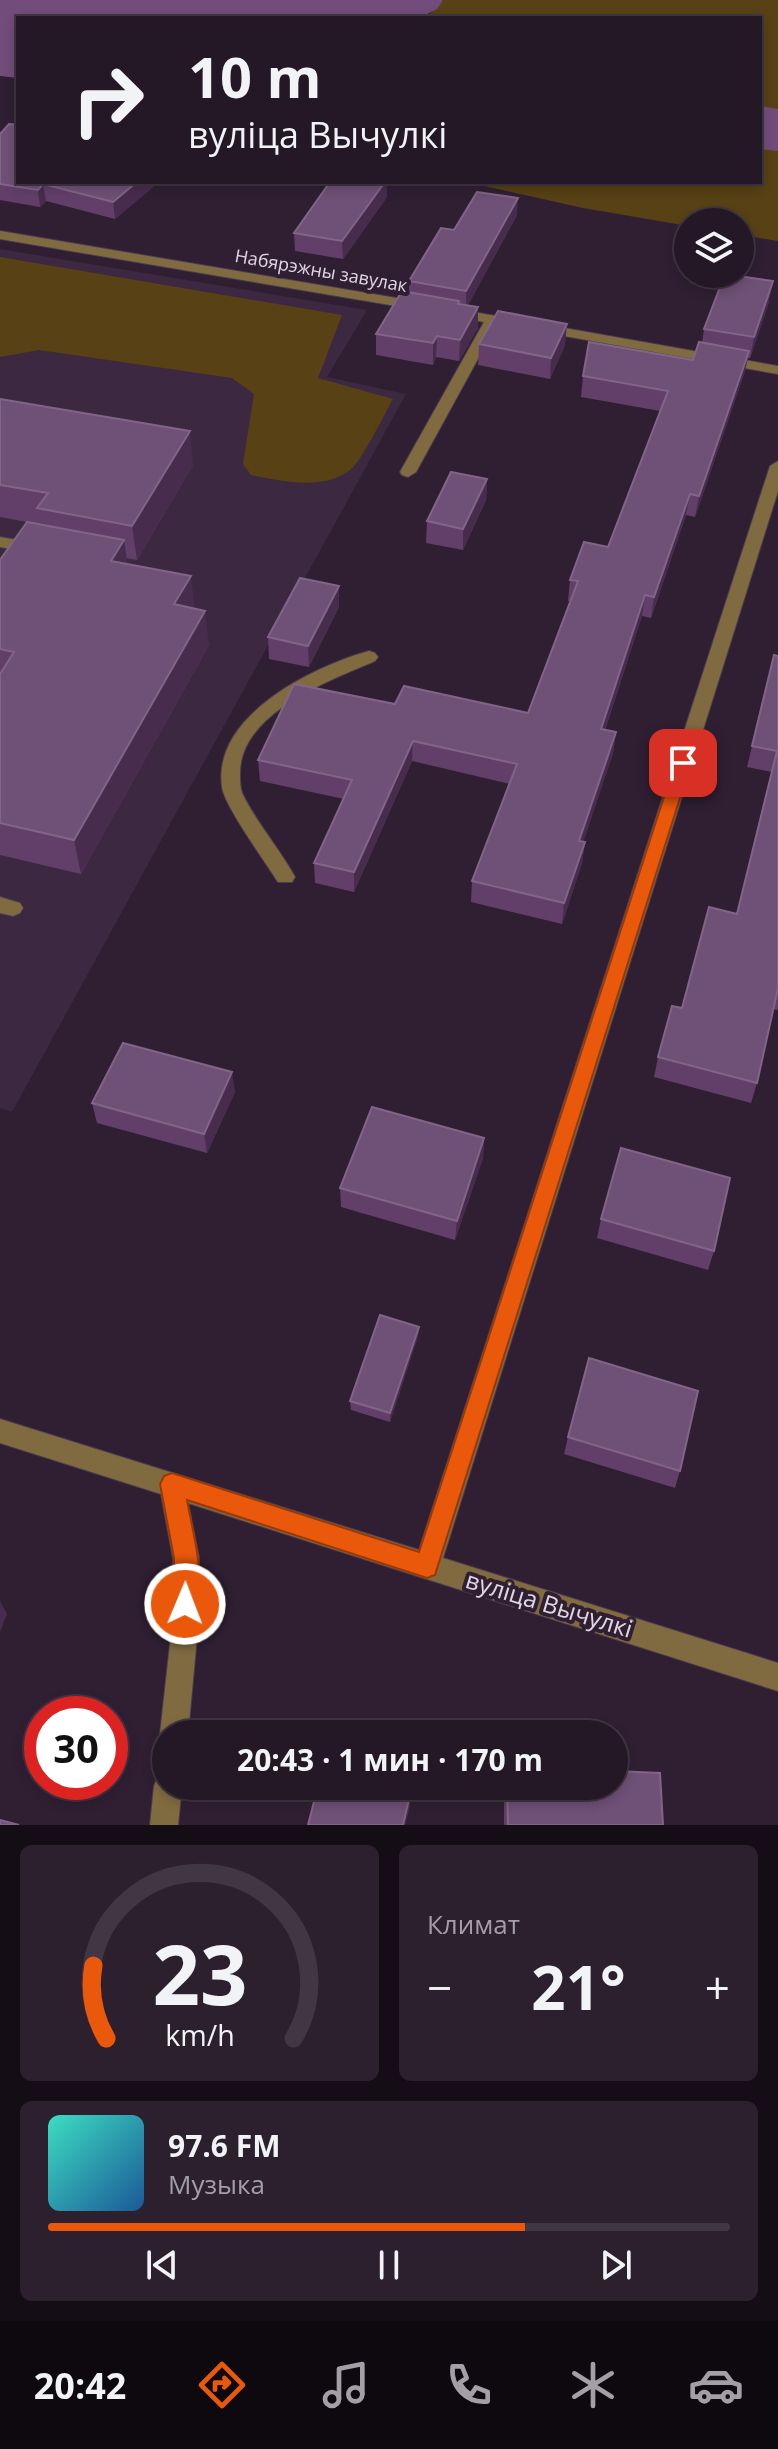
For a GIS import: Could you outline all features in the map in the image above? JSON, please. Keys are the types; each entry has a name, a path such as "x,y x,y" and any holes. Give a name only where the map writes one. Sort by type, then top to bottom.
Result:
{"street":[{"name":"Набярэжны завулак","path":"0,235 778,370"},
{"path":"408,472 493,319"},
{"path":"427,1566 778,466"},
{"path":"0,542 45,550"},
{"path":"285,877 231,790 228,774 235,753 257,717 290,692 369,657"},
{"name":"вуліца Вычулкі","path":"0,1431 778,1677"},
{"path":"172,1484 186,1558 185,1626 175,1720"},
{"path":"164,1825 167,1800"}],"shaded area":[{"path":"0,0 443,0 437,9 424,16 16,16 16,78 0,76"},
{"path":"443,0 778,0 778,241 754,237 754,208 674,208 674,224 583,208 475,184 762,184 762,16 426,16"},
{"path":"762,106 778,109 778,151 762,149"},
{"path":"0,249 367,310 327,377 406,394 12,1112 0,1108"},
{"path":"0,257 342,315 318,378 393,399 361,457 350,470 339,476 302,483 251,475 243,464 254,394 232,378 39,350 0,357"}],"building":[{"path":"9,124 16,125 16,184 43,184 38,190 0,184 0,134"},
{"path":"43,184 135,184 113,202"},
{"path":"329,184 384,184 342,241 294,233"},
{"path":"477,192 518,198 466,291 409,281 441,228 454,230"},
{"path":"754,278 773,281 754,337 704,329 720,288 754,288"},
{"path":"402,291 478,307 460,340 437,336 433,343 376,334"},
{"path":"498,311 567,324 551,358 479,344"},
{"path":"589,342 693,360 699,342 749,351 699,496 690,494 654,597 645,595 601,729 616,732 579,841 585,842 564,903 472,881 517,764 413,741 354,872 314,863 352,780 258,760 294,684 395,704 404,686 528,713 578,581 570,580 584,542 608,547 668,391 583,376"},
{"path":"0,399 190,431 132,526 37,508 48,493 0,485"},
{"path":"451,472 487,479 463,529 427,521"},
{"path":"27,522 124,540 111,561 191,576 174,604 205,611 74,840 0,823 0,674 14,652 0,649 0,560"},
{"path":"300,578 339,586 308,646 268,637"},
{"path":"774,655 778,656 778,988 757,1083 658,1057 672,1006 682,1008 709,907 737,914 777,751 752,746"},
{"path":"123,1043 232,1072 204,1134 92,1103"},
{"path":"372,1107 484,1138 457,1221 340,1188"},
{"path":"621,1148 730,1178 714,1251 601,1219"},
{"path":"380,1315 419,1327 390,1413 350,1401"},
{"path":"589,1358 698,1391 680,1471 568,1437"},
{"path":"628,1772 660,1773 663,1825 508,1825 507,1800 628,1800"},
{"path":"314,1800 409,1800 403,1825 308,1825"},
{"path":"0,1820 19,1825 0,1825"}],"route":[{"path":"185,1604 186,1558 172,1484 427,1566 683,763"}]}
